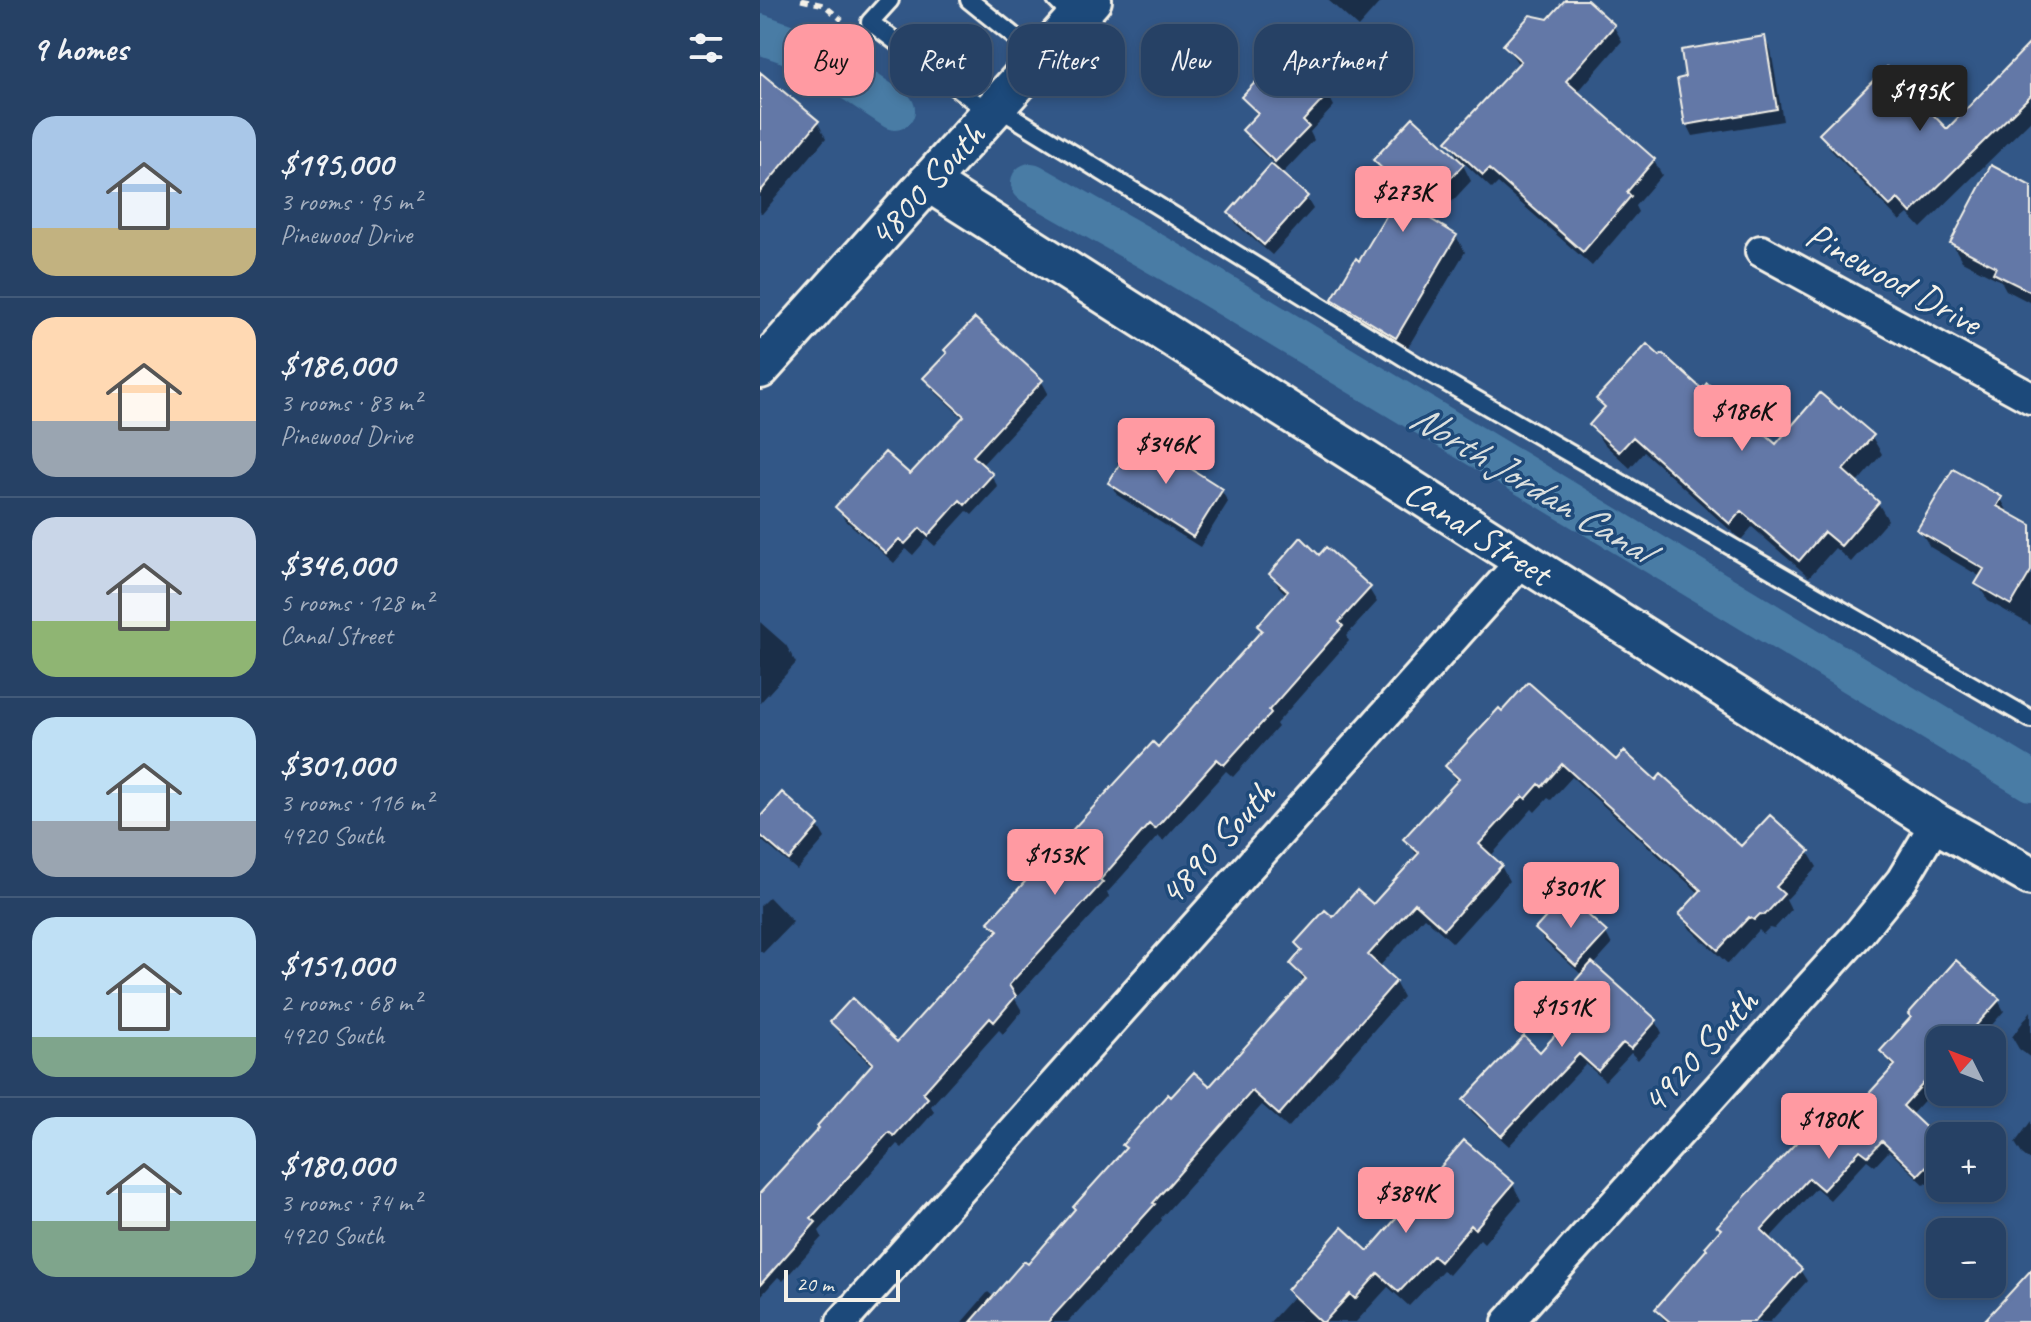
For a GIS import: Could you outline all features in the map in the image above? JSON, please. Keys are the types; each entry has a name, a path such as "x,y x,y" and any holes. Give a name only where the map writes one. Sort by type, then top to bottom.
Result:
{"street":[{"name":"4800 South","path":"1063,24 1074,6"},
{"name":"4800 South","path":"760,369 1008,95"},
{"name":"Canal Street","path":"928,182 1936,823 2031,876"},
{"name":"Pinewood Drive","path":"1761,251 2031,398"},
{"name":"4890 South","path":"842,1322 1522,561"},
{"name":"4920 South","path":"1508,1322 1859,933 1902,880 1936,823"}],"lane":[{"path":"890,0 870,22 994,110 1423,369 2031,719"},
{"path":"969,0 1008,31"}],"building":[{"path":"1565,0 1587,0 1615,25 1566,81 1655,159 1627,192 1631,196 1583,252 1489,169 1483,175 1446,141 1521,61 1503,45 1530,15 1548,19"},
{"path":"1765,36 1777,109 1685,125 1677,79 1685,77 1681,50"},
{"path":"2031,42 2031,95 1911,213 1898,199 1890,206 1819,134 1887,67 1947,129"},
{"path":"760,72 784,92 784,96 789,96 819,121 760,192"},
{"path":"1254,84 1254,96 1326,96 1303,121 1309,127 1275,162 1242,130 1258,113 1241,97"},
{"path":"1413,117 1464,164 1419,212 1457,235 1396,338 1332,299 1403,188 1373,160"},
{"path":"1271,164 1308,196 1264,245 1228,213"},
{"path":"1991,165 2031,186 2031,292 1993,273 1996,267 1950,243"},
{"path":"975,318 1043,380 973,456 993,474 965,505 960,500 928,536 920,528 905,544 899,539 886,553 835,507 885,452 910,474 964,416 923,378 947,353 944,350"},
{"path":"1647,344 1702,389 1707,383 1776,444 1820,393 1839,409 1841,407 1874,435 1843,470 1879,502 1841,546 1824,532 1799,561 1741,511 1730,524 1633,437 1619,452 1589,425 1605,407 1596,399"},
{"path":"1138,435 1223,489 1193,537 1108,483"},
{"path":"1953,469 2002,497 1997,506 2031,525 2031,571 2011,605 1975,584 1984,569 1917,530"},
{"path":"1301,537 1319,555 1326,547 1371,587 1339,622 1343,626 1224,765 1217,759 1155,829 1149,824 1100,880 1103,882 1009,985 1016,996 994,1022 990,1018 923,1093 928,1098 894,1136 889,1132 811,1218 816,1222 760,1285 760,1193 873,1063 830,1022 852,998 897,1042 998,930 988,922 1153,742 1158,747 1262,630 1257,626 1288,591 1269,574"},
{"path":"1528,682 1616,760 1624,751 1656,780 1661,774 1741,846 1770,815 1810,851 1776,887 1784,894 1765,915 1760,914 1754,920 1749,917 1718,950 1679,914 1701,890 1562,764 1542,787 1539,784 1526,799 1523,796 1479,844 1502,865 1444,929 1415,903 1368,955 1396,981 1279,1115 1252,1091 1048,1322 971,1322 1024,1261 1028,1264 1075,1209 1073,1207 1126,1148 1122,1145 1168,1094 1171,1097 1194,1072 1210,1086 1306,979 1290,964 1302,950 1295,943 1325,910 1333,917 1357,890 1373,904 1419,853 1403,839 1459,779 1445,766"},
{"path":"782,792 819,825 789,860 760,835 760,817"},
{"path":"1566,895 1607,932 1576,966 1535,929"},
{"path":"1956,960 2000,999 1976,1026 1926,1026 1926,1081 1903,1106 1926,1128 1926,1167 1918,1175 1882,1141 1868,1156 1860,1150 1823,1190 1809,1178 1761,1230 1802,1269 1754,1322 1670,1322 1655,1309 1707,1249 1705,1247 1721,1229 1717,1226 1811,1127 1808,1124 1832,1098 1850,1114 1895,1065 1880,1051 1911,1017 1908,1014"},
{"path":"1592,962 1657,1020 1631,1049 1623,1043 1598,1071 1579,1054 1501,1136 1463,1100 1524,1036 1540,1052 1582,1005 1567,990"},
{"path":"1464,1140 1514,1183 1475,1229 1471,1225 1440,1262 1433,1256 1399,1292 1378,1273 1355,1299 1350,1294 1324,1322 1287,1290 1342,1227 1368,1251"},
{"path":"2031,1270 2031,1322 1983,1322"}],"waterway":[{"name":"North Jordan Canal","path":"760,34 805,50 895,110"},
{"name":"North Jordan Canal","path":"1031,183 1170,262 2031,781"}]}
